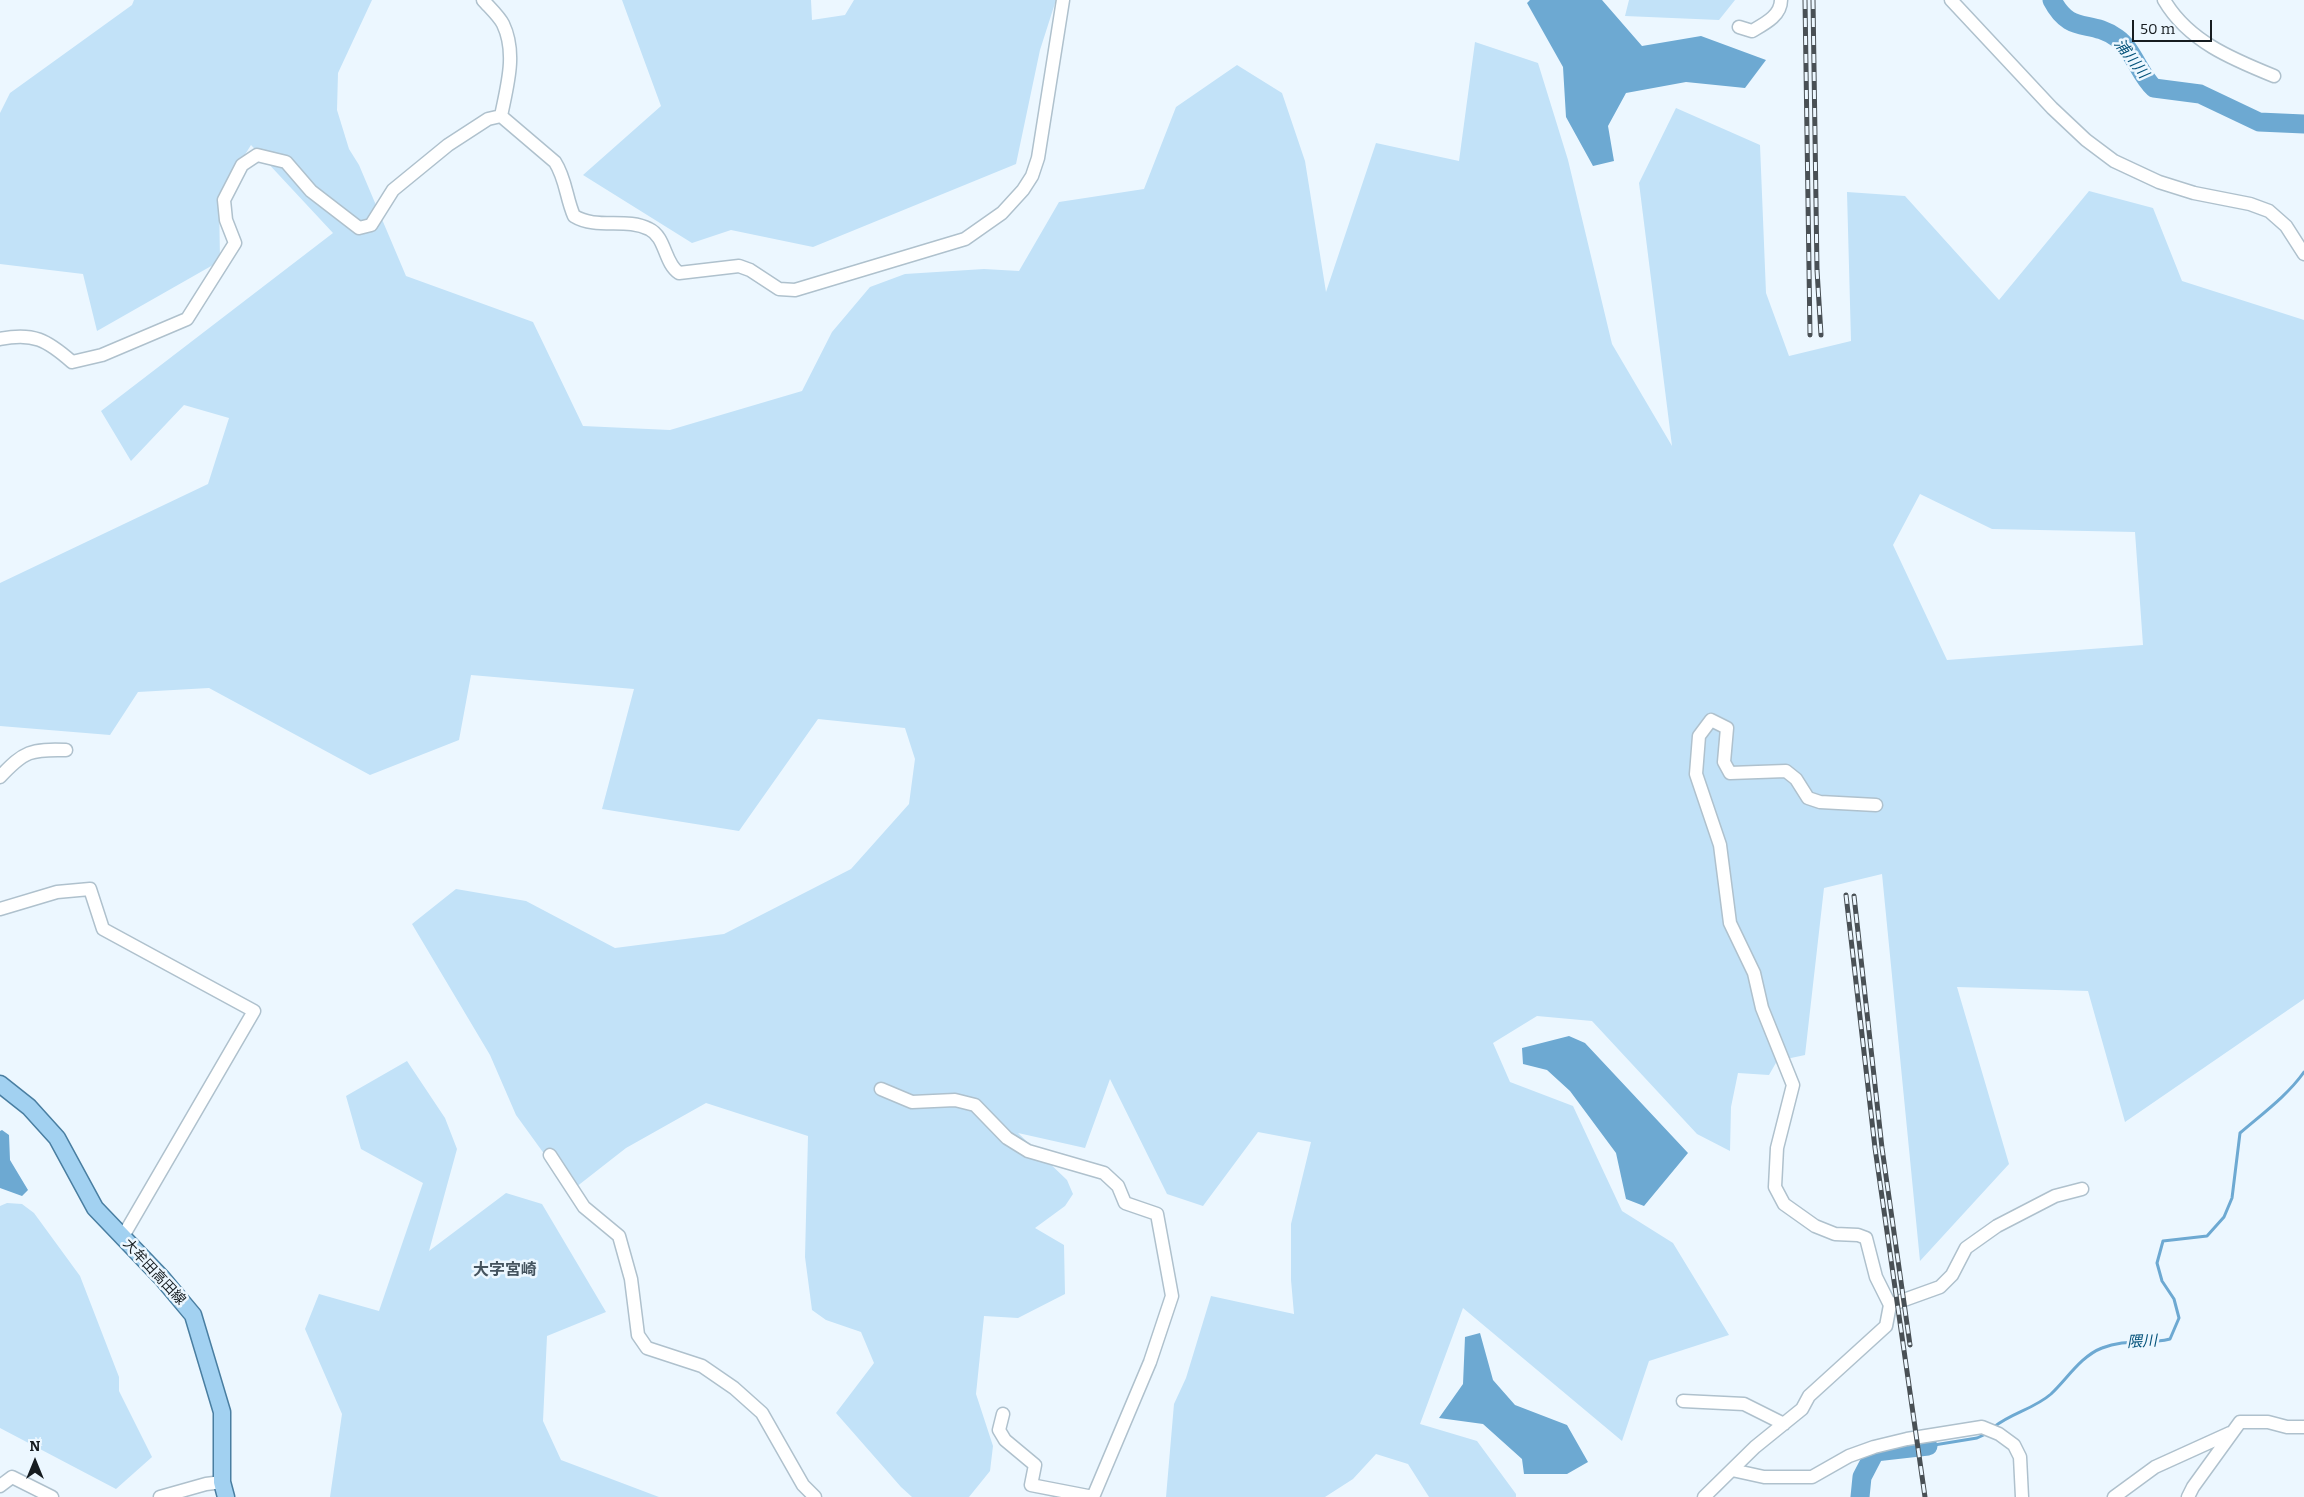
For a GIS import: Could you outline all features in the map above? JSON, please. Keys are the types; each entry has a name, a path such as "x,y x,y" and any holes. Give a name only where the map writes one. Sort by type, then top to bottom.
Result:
{"main road":[{"name":"大牟田高田線","path":"0,1084 29,1107 57,1138 95,1208 176,1293 193,1316 222,1412 224,1490"}],"street":[{"path":"483,0 502,23 510,48 510,68 501,116"},
{"path":"501,116 555,162 561,172 568,204 574,216 582,221 636,225 648,228 659,238 674,270 678,273 738,266 750,270 779,289 805,289 887,261 965,239 1002,213 1023,190 1032,176 1038,158 1063,0"},
{"path":"1739,27 1752,31 1770,21 1781,5 1781,0"},
{"path":"1951,0 2052,108 2086,140 2114,161 2168,185 2194,193 2250,204 2269,211 2286,226 2304,254"},
{"path":"2164,0 2173,15 2188,31 2212,47 2274,76"},
{"path":"0,339 20,335 46,341 72,362 102,355 187,319 235,243 226,220 224,200 242,165 257,154 286,162 311,191 359,228 371,225 393,190 448,144 488,119 501,116"},
{"path":"1704,1497 1802,1409 1809,1396 1886,1326 1890,1305 1876,1277 1866,1238 1858,1235 1835,1234 1815,1226 1784,1204 1775,1187 1777,1148 1793,1085 1762,1008 1754,973 1730,923 1720,845 1696,774 1699,736 1711,720 1727,728 1724,762 1730,773 1786,771 1796,778 1808,798 1820,802 1876,805"},
{"path":"0,777 19,757 40,749 66,750"},
{"path":"0,909 57,892 90,889 103,929 254,1011 122,1238"},
{"path":"881,1089 912,1102 955,1100 976,1106 1007,1138 1028,1151 1104,1173 1118,1186 1125,1203 1157,1214 1172,1296 1150,1362 1093,1497 1031,1484 1035,1465 1005,1440 999,1430 1003,1414"},
{"path":"550,1155 584,1207 619,1236 631,1279 638,1335 647,1348 702,1366 734,1388 762,1414 802,1485 815,1497"},
{"path":"1890,1305 1940,1287 1952,1275 1966,1248 1997,1226 2055,1196 2082,1189"},
{"path":"1684,1401 1744,1404 1784,1424"},
{"path":"2188,1497 2193,1487 2240,1422 2268,1422 2287,1427 2304,1426"},
{"path":"1732,1470 1764,1476 1812,1476 1849,1456 1874,1447 1907,1439 1982,1427 1999,1434 2014,1445 2020,1458 2022,1497"},
{"path":"2114,1497 2155,1466 2232,1432"},
{"path":"0,1486 12,1477 52,1497"},
{"path":"160,1497 206,1484 224,1490"}],"shaded area":[{"path":"134,0 372,0 338,73 337,110 349,149 359,165 406,276 533,322 583,426 670,430 802,391 832,332 870,287 905,274 984,269 1019,271 1059,202 1144,189 1176,107 1237,65 1282,93 1305,161 1326,292 1376,143 1459,161 1475,42 1538,63 1568,160 1612,344 1672,446 1639,183 1676,108 1760,145 1766,293 1789,356 1851,341 1847,192 1905,196 1999,300 2089,191 2153,208 2182,281 2304,320 2304,999 2125,1122 2088,991 1957,987 2009,1164 1920,1261 1882,874 1824,888 1805,1055 1777,1061 1769,1075 1738,1073 1731,1107 1730,1151 1697,1134 1592,1021 1537,1016 1493,1043 1510,1082 1573,1106 1622,1211 1673,1243 1729,1335 1649,1361 1622,1441 1463,1308 1420,1424 1477,1441 1516,1494 1516,1497 1429,1497 1408,1464 1376,1454 1353,1479 1325,1497 1166,1497 1174,1404 1186,1378 1211,1296 1294,1314 1291,1280 1291,1224 1311,1142 1258,1132 1203,1206 1167,1194 1110,1079 1085,1148 1018,1133 1067,1180 1073,1194 1065,1206 1035,1228 1064,1245 1065,1294 1018,1318 984,1316 976,1394 993,1446 990,1471 969,1497 912,1497 836,1413 874,1363 861,1332 826,1320 812,1310 805,1257 808,1136 706,1103 626,1148 571,1191 516,1115 490,1055 412,924 456,889 526,901 615,948 724,934 851,869 909,804 915,759 905,728 818,719 739,831 602,809 634,689 471,675 459,740 370,775 209,688 138,692 110,735 0,726 0,583 208,484 229,418 184,405 131,461 101,411 333,233 251,145 219,196 220,261 97,331 83,274 0,264 0,113 10,93 132,5","holes":["1920,494 1992,529 2135,532 2143,645 1947,660 1893,545"]},
{"path":"622,0 811,0 812,20 845,15 854,0 1056,0 1040,50 1016,164 813,247 731,230 692,243 583,175 661,106"},
{"path":"1629,0 1735,0 1719,20 1625,16"},
{"path":"407,1061 445,1118 457,1149 429,1251 506,1193 542,1204 606,1312 547,1336 543,1421 561,1460 659,1497 330,1497 342,1414 305,1329 319,1294 379,1311 423,1183 361,1149 346,1096"},
{"path":"7,1203 22,1204 34,1213 80,1276 119,1377 119,1391 152,1457 116,1489 0,1428 0,1206"}],"water":[{"path":"1530,0 1602,0 1642,46 1701,36 1766,60 1745,88 1686,82 1626,93 1608,126 1614,161 1593,166 1566,117 1563,67 1527,3"},
{"path":"1569,1036 1585,1043 1688,1153 1644,1206 1626,1199 1616,1153 1570,1091 1547,1070 1523,1064 1522,1048"},
{"path":"2,1130 9,1135 10,1160 28,1190 22,1196 0,1188 0,1131"},
{"path":"1480,1333 1493,1380 1515,1405 1567,1425 1588,1462 1567,1474 1524,1474 1522,1459 1483,1424 1439,1418 1463,1384 1465,1337"}],"waterway":[{"name":"浦川川","path":"2052,0 2059,11 2074,23 2107,32 2123,43 2154,88 2200,94 2259,122 2304,124"},
{"name":"隈川","path":"1994,1427 2051,1394 2087,1356 2094,1352 2120,1343 2153,1342 2170,1339 2179,1318 2174,1299 2162,1281 2157,1263 2163,1241 2207,1236 2224,1217 2232,1198 2240,1133 2283,1096 2304,1072"},
{"name":"隈川","path":"1928,1446 1977,1438 1988,1433"},
{"name":"隈川","path":"1860,1497 1862,1477 1875,1452 1928,1446"}],"railway":[{"path":"1805,0 1810,335"},
{"path":"1813,0 1817,270 1821,335"},
{"path":"1846,895 1875,1148 1925,1497"},
{"path":"1854,896 1882,1148 1910,1345"}],"district":[{"name":"大字宮崎","path":"505,1271"}]}
